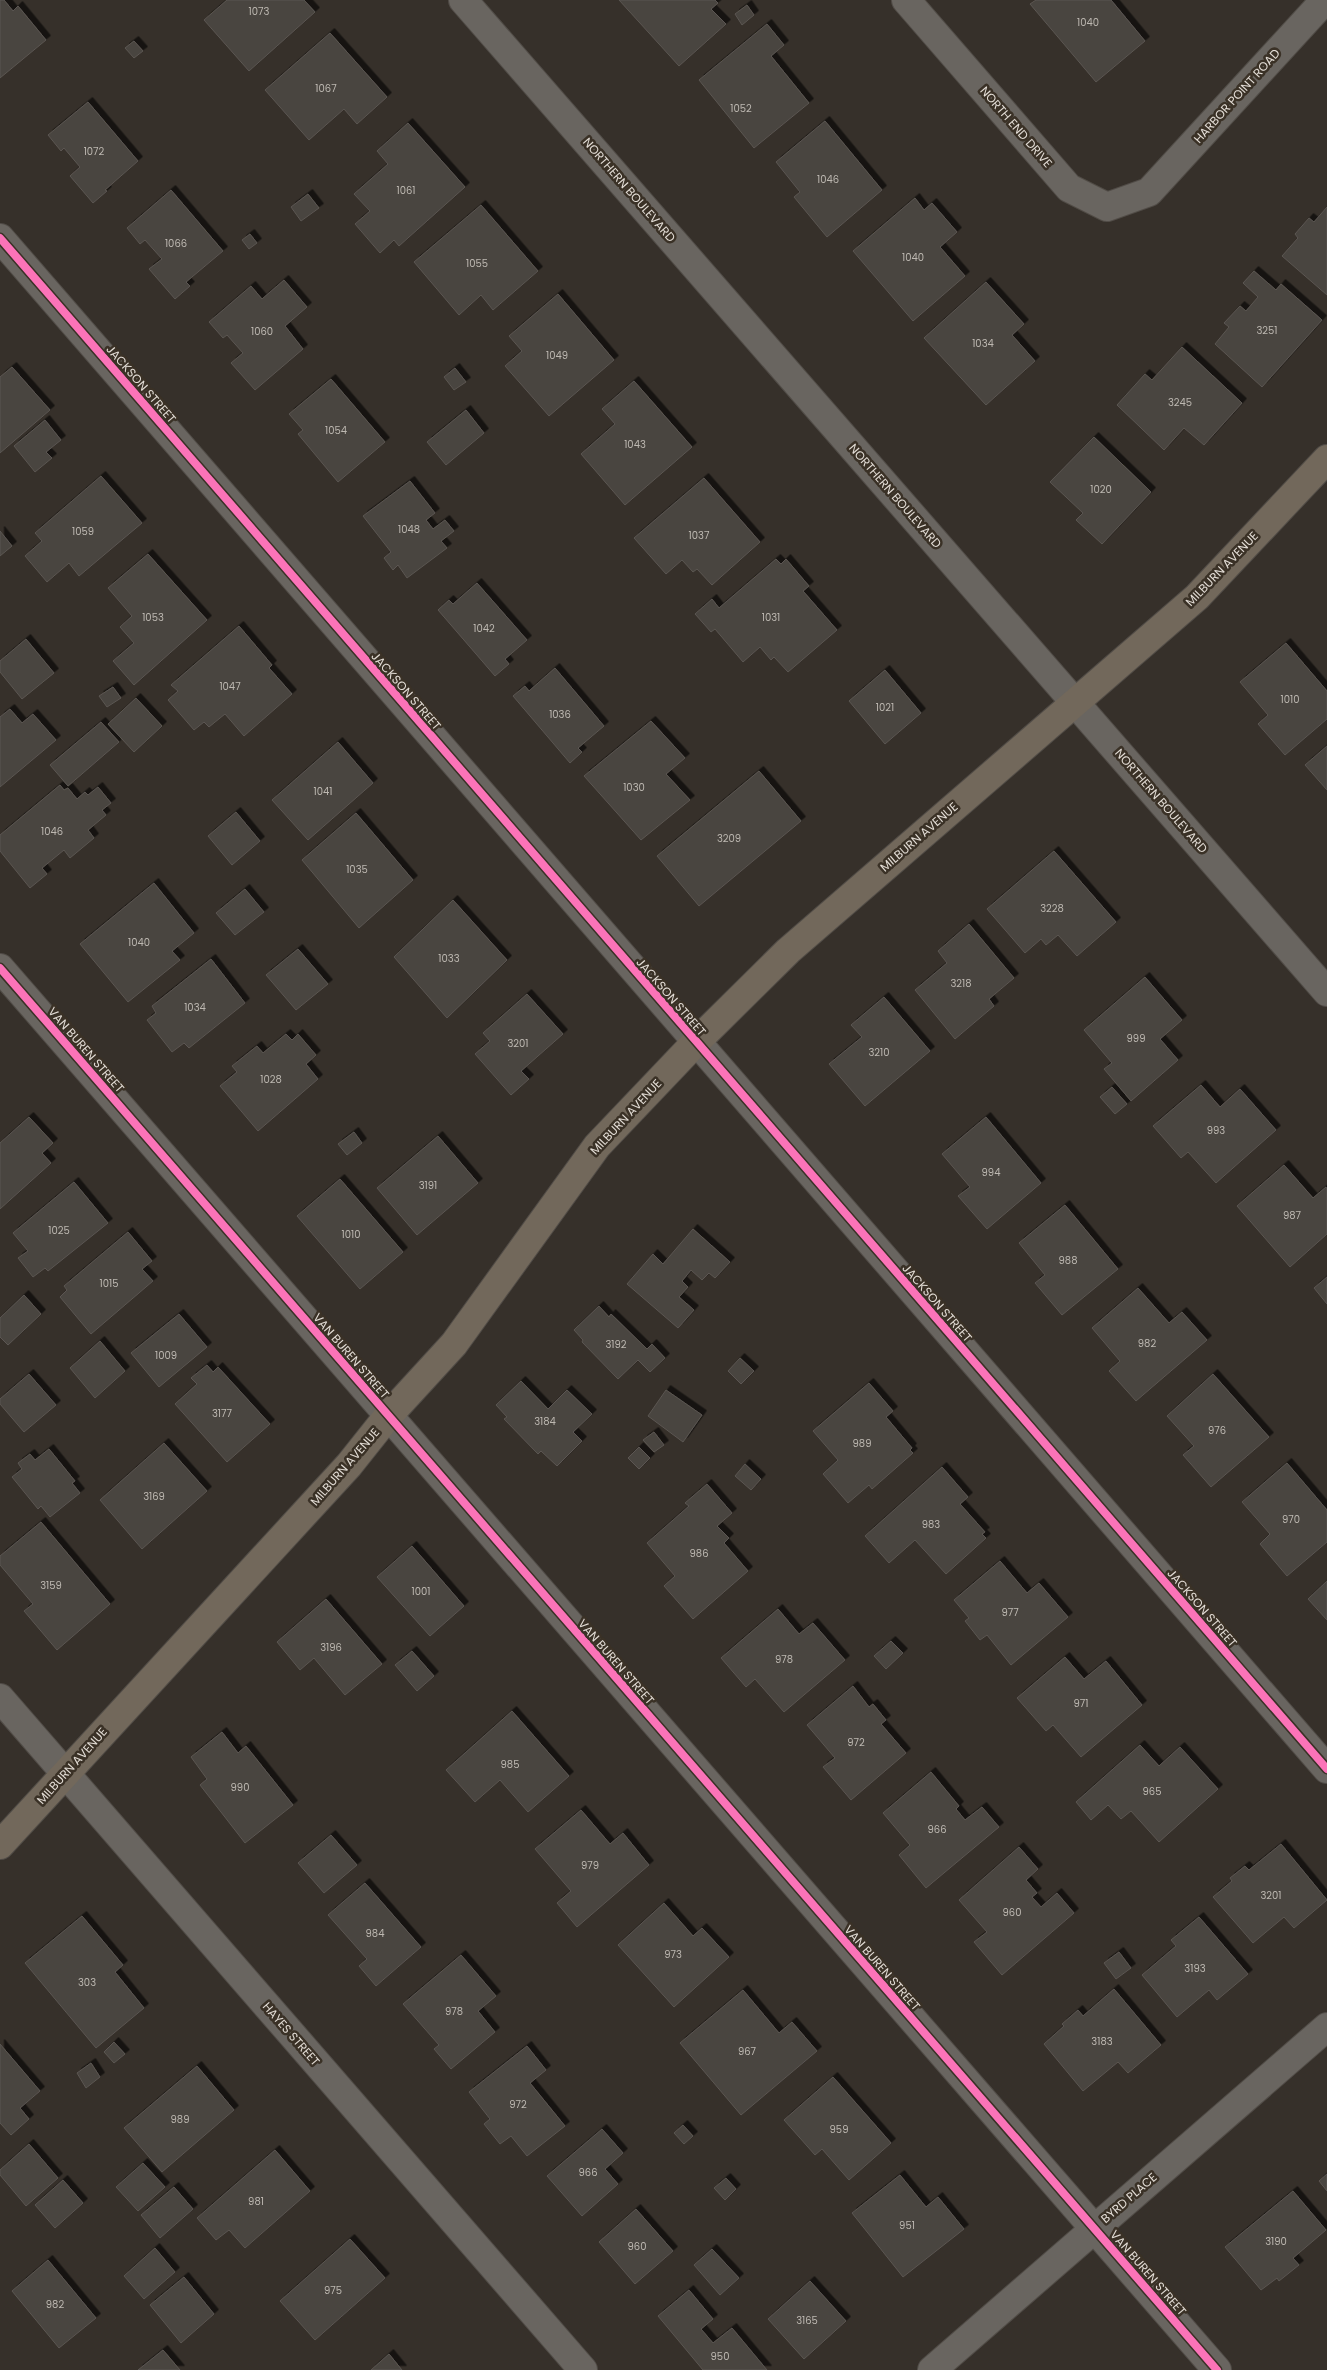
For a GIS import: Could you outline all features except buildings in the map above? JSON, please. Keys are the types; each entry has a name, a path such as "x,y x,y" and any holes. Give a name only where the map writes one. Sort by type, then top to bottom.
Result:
{"main road":[{"name":"MILBURN AVENUE","path":"0,1845 349,1466 388,1416 454,1344 597,1146 696,1042 788,951 1197,597 1327,459"}],"street":[{"name":"NORTHERN BOULEVARD","path":"463,0 1327,992"},
{"name":"NORTH END DRIVE","path":"906,0 1069,188 1107,207 1149,192"},
{"name":"HARBOR POINT ROAD","path":"1149,192 1325,0"},
{"name":"JACKSON STREET","path":"0,238 1327,1769"},
{"name":"VAN BUREN STREET","path":"0,968 1216,2370"},
{"name":"HAYES STREET","path":"0,1698 583,2370"},
{"name":"BYRD PLACE","path":"932,2370 1327,2027"}],"cycle path":[{"path":"0,238 1327,1769"},
{"path":"0,968 1217,2370"}]}
